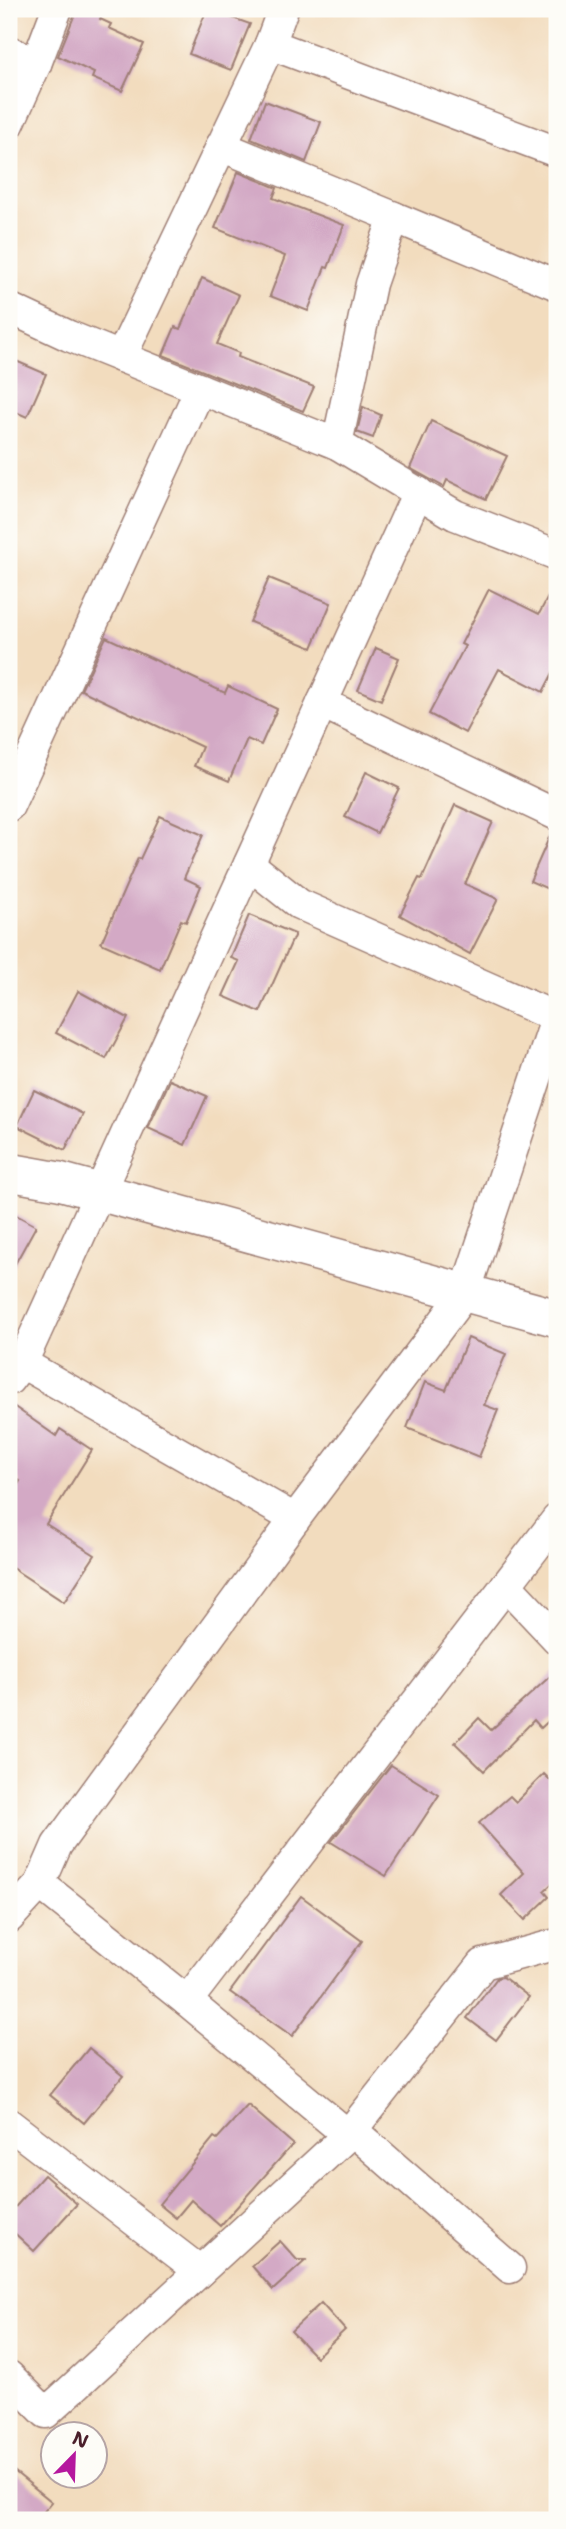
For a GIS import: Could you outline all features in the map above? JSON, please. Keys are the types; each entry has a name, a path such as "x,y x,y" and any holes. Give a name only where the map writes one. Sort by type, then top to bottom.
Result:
{"street":[{"path":"9,124 57,9"},
{"path":"121,357 270,44 284,9"},
{"path":"270,44 557,152"},
{"path":"9,51 36,64"},
{"path":"221,146 557,285"},
{"path":"337,444 372,284 394,217"},
{"path":"9,308 69,336 337,444 455,514 557,555"},
{"path":"9,806 200,389"},
{"path":"295,1519 15,1372 100,1192 418,492"},
{"path":"322,704 557,815"},
{"path":"9,1918 40,1884 57,1844 295,1519 465,1293 557,1019 299,904 249,864"},
{"path":"9,1172 59,1181 557,1318"},
{"path":"187,2001 557,1519"},
{"path":"506,1585 557,1639"},
{"path":"40,1884 350,2133 510,2268"},
{"path":"9,2376 46,2413 350,2133 483,1964 557,1944"},
{"path":"9,2124 200,2271"}],"building":[{"path":"77,9 104,9 100,19 111,24 109,28 144,44 122,91 92,78 94,73 58,56"},
{"path":"207,9 250,24 231,70 189,54"},
{"path":"265,101 321,122 306,162 251,139"},
{"path":"238,172 277,188 273,198 344,225 308,311 270,296 285,256 215,228"},
{"path":"202,278 239,295 217,344 239,353 238,357 314,387 303,411 163,355 175,327 180,329"},
{"path":"9,358 46,374 27,417 9,409"},
{"path":"363,407 381,415 373,438 357,432"},
{"path":"431,421 507,456 486,499 447,480 444,487 410,468"},
{"path":"269,578 331,603 312,648 250,622"},
{"path":"557,580 557,665 543,692 499,669 465,733 429,714 465,646 461,644 489,589 539,614"},
{"path":"106,637 225,693 228,686 277,709 261,745 247,739 229,781 194,766 202,747 81,690"},
{"path":"376,648 399,658 381,700 358,690"},
{"path":"366,772 399,788 377,833 345,817"},
{"path":"455,805 493,822 465,884 498,899 470,954 400,915 419,878 422,879"},
{"path":"160,816 203,835 184,878 201,886 186,922 181,920 160,969 101,943 138,858 140,859"},
{"path":"552,831 557,832 557,893 530,881"},
{"path":"249,915 295,934 260,1012 223,996 239,961 231,958"},
{"path":"78,991 128,1018 106,1059 56,1033"},
{"path":"170,1080 207,1096 185,1145 148,1128"},
{"path":"34,1090 83,1114 65,1150 17,1126"},
{"path":"9,1211 36,1226 9,1275"},
{"path":"468,1338 506,1354 484,1405 498,1410 479,1457 407,1428 425,1382 446,1390"},
{"path":"9,1403 56,1436 60,1429 92,1450 46,1524 95,1555 64,1602 9,1566 9,1499 20,1481 9,1473"},
{"path":"557,1670 557,1713 541,1728 534,1720 484,1771 455,1743 479,1718 491,1730"},
{"path":"391,1765 439,1795 386,1876 331,1842"},
{"path":"544,1774 557,1787 557,1879 544,1891 549,1897 525,1920 501,1895 524,1873 479,1823 510,1796 516,1802"},
{"path":"301,1896 362,1941 292,2036 230,1992"},
{"path":"503,1977 529,1997 496,2040 467,2018 497,1978"},
{"path":"89,2048 123,2076 84,2123 50,2095"},
{"path":"248,2105 293,2144 220,2226 191,2200 176,2218 159,2204 214,2137 217,2139"},
{"path":"44,2175 77,2204 34,2251 9,2228 9,2214"},
{"path":"280,2241 297,2260 306,2260 273,2290 252,2266"},
{"path":"321,2303 345,2330 316,2357 291,2331"},
{"path":"9,2467 52,2502 37,2520 9,2520"}]}
